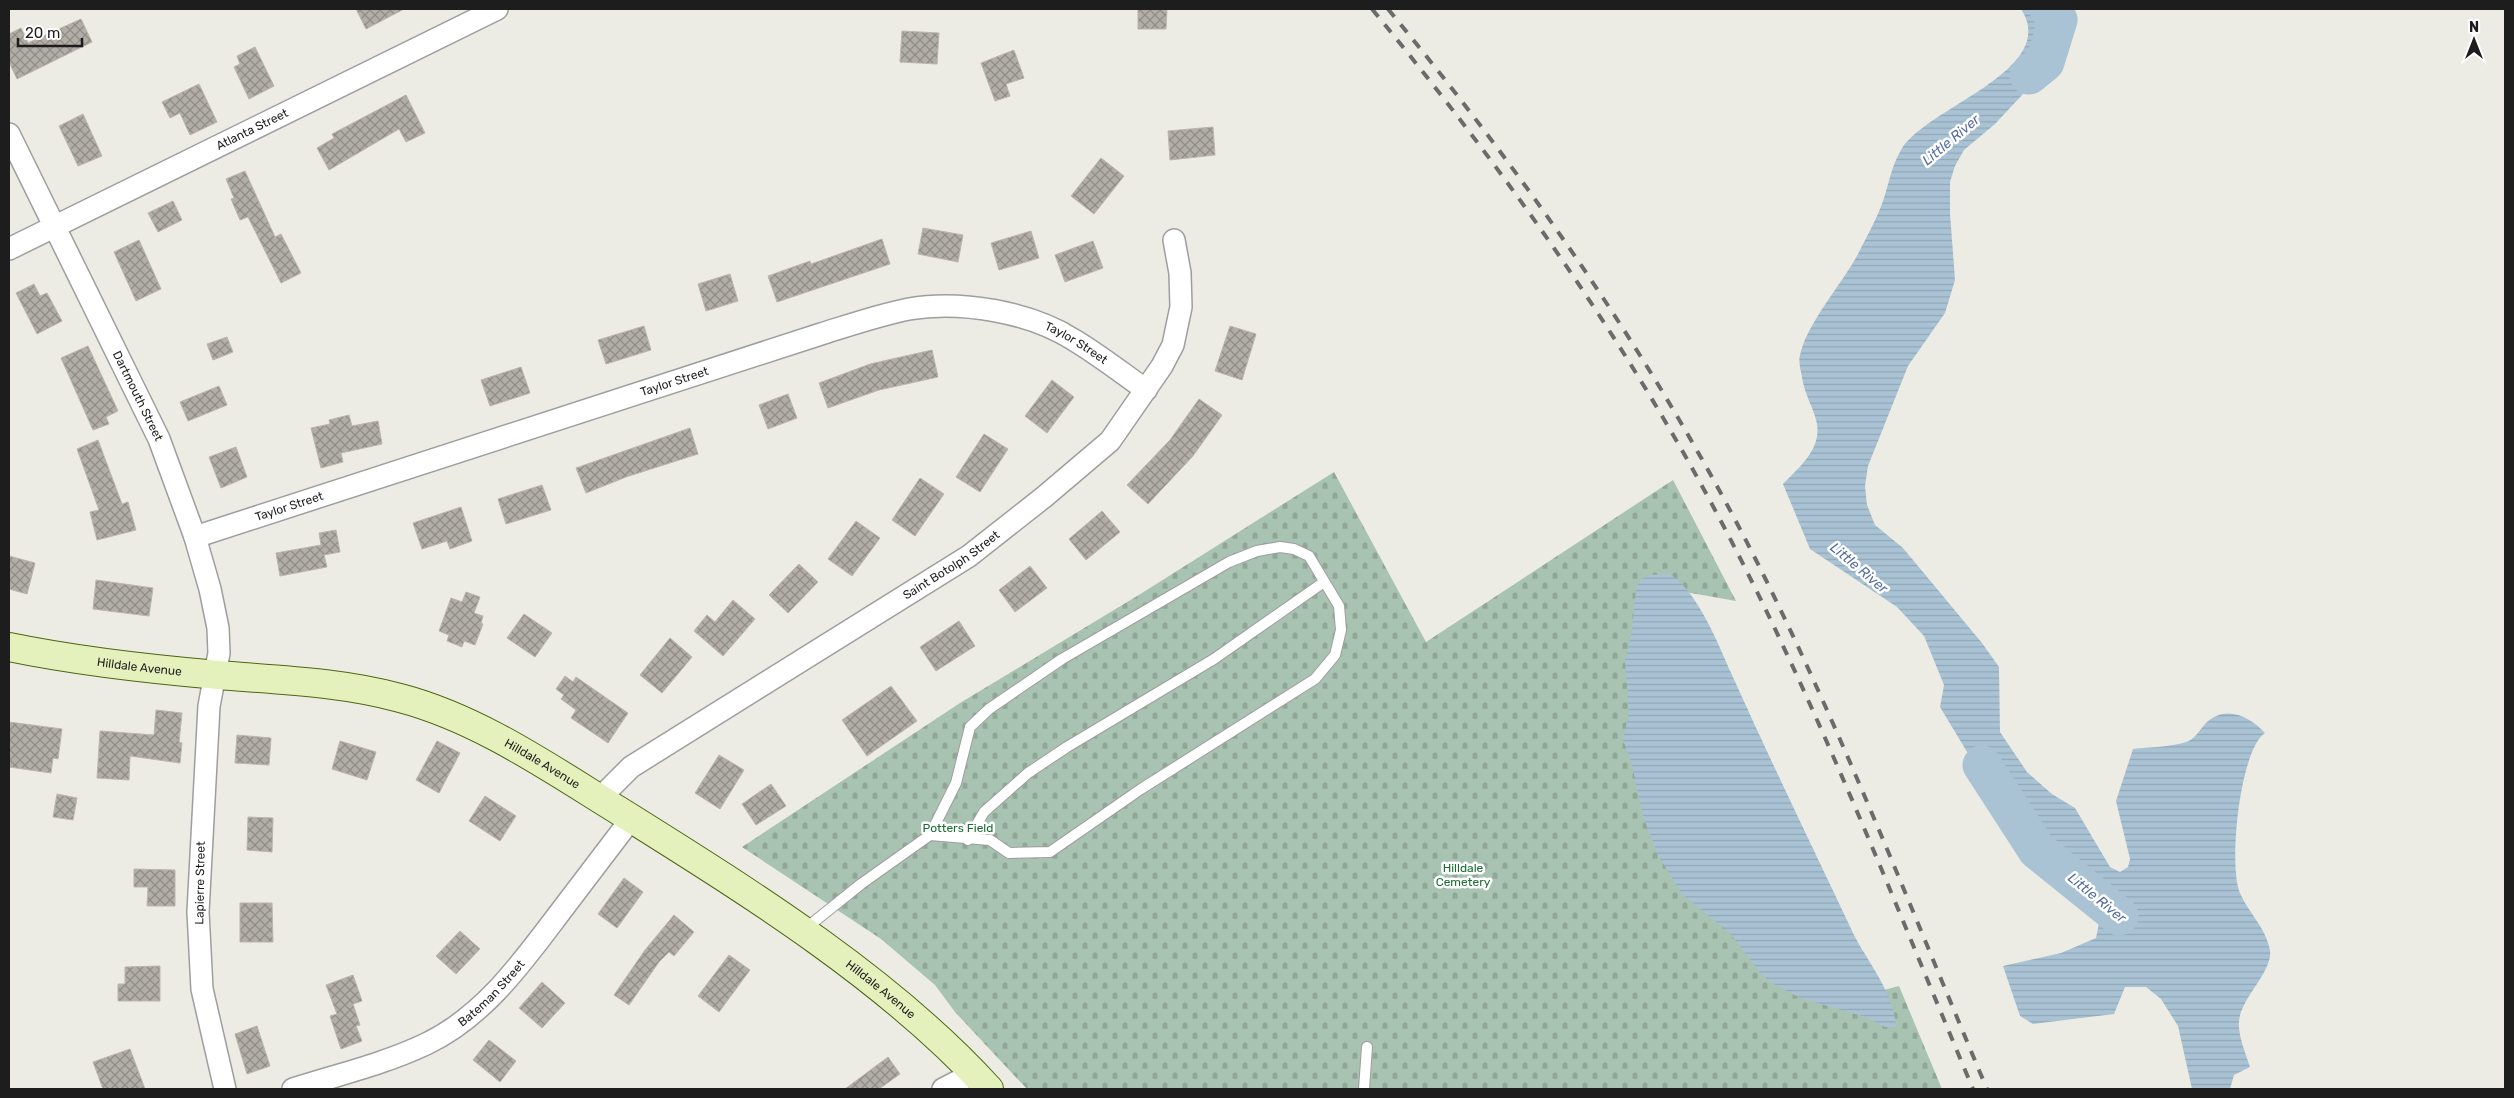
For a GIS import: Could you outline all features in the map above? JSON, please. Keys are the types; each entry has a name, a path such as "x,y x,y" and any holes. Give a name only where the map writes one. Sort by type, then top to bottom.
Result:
{"main road":[{"name":"Hilldale Avenue","path":"9,646 114,664 322,683 400,698 456,718 499,738 631,818 802,932 916,1017 981,1081"}],"street":[{"name":"Atlanta Street","path":"9,249 497,9"},
{"name":"Dartmouth Street","path":"9,134 159,439 195,537 210,589 218,628 219,653 215,674"},
{"name":"Saint Botolph Street","path":"599,799 632,767 969,556 1044,497 1110,440 1162,366 1173,345 1181,307 1180,281 1174,240"},
{"name":"Taylor Street","path":"195,537 821,334 909,309 935,306 967,308 1000,312 1033,322 1073,339 1146,390"},
{"name":"Lapierre Street","path":"215,674 209,706 198,912 202,989 225,1089"},
{"name":"Bateman Street","path":"293,1089 388,1059 427,1044 460,1022 490,998 514,973 631,818"},
{"path":"943,1089 981,1081"}],"lane":[{"path":"802,932 861,884 930,835 956,782 962,762 965,738 970,727 989,709 1062,660 1229,562 1257,551 1280,547 1294,549 1309,556 1339,606 1341,630 1335,655 1315,679 1141,789 1050,852 1009,854 990,840 968,840 930,835"},
{"path":"968,840 984,812 1028,773 1067,747 1214,660 1324,582"},
{"path":"1364,1089 1367,1047"}],"green space":[{"name":"Hilldale Cemetery","path":"1334,472 1426,642 1673,480 1736,601 1657,587 1865,995 1899,986 1942,1089 1027,1089 955,1012 935,985 881,939 742,847 960,703 1142,593"}],"water":[{"path":"2021,9 2057,9 2052,63 1995,124 1964,150 1955,166 1950,182 1950,213 1955,280 1945,313 1908,366 1868,466 1865,486 1867,505 1875,525 1903,548 1982,643 1999,667 2000,732 2027,772 2052,794 2075,808 2110,867 2120,872 2128,867 2130,859 2116,801 2133,749 2180,744 2189,741 2213,718 2229,714 2244,717 2265,733 2256,743 2243,784 2236,835 2235,859 2240,893 2265,934 2270,950 2270,958 2267,967 2245,1004 2239,1022 2241,1039 2250,1067 2234,1075 2230,1089 2192,1089 2178,1026 2161,999 2146,987 2125,987 2114,1014 2033,1024 2020,1016 2003,966 2061,953 2096,938 2099,923 2095,908 2063,861 1990,790 1940,707 1944,685 1924,636 1897,607 1810,549 1783,484 1808,457 1816,442 1816,418 1803,383 1799,363 1804,343 1810,330 1851,266 1869,233 1901,150 1915,134 2007,70 2022,51 2028,31"},
{"path":"1669,574 1689,592 1714,634 1854,935 1886,991 1891,1002 1896,1027 1885,1027 1866,1017 1800,998 1770,982 1762,975 1729,932 1683,895 1659,857 1643,816 1631,761 1623,740 1629,712 1625,661 1632,630 1636,588 1641,579 1651,575"}],"building":[{"path":"356,9 404,9 366,29"},
{"path":"1138,9 1167,9 1166,29 1138,29"},
{"path":"81,19 92,42 17,79 9,62 9,34 21,28 28,43"},
{"path":"902,31 939,33 937,64 900,62"},
{"path":"255,47 274,86 249,99 234,67 240,64 237,56"},
{"path":"1014,50 1024,78 1006,84 1010,96 995,101 981,63"},
{"path":"199,84 217,122 190,135 180,113 170,118 162,102"},
{"path":"406,95 425,133 406,142 399,129 329,170 317,148 334,138 332,134"},
{"path":"83,114 102,156 78,166 59,126"},
{"path":"1213,127 1215,155 1170,160 1168,131"},
{"path":"1101,158 1124,176 1094,214 1071,196"},
{"path":"245,171 275,237 281,234 301,273 281,283 248,217 240,220 231,199 234,198 226,179"},
{"path":"173,201 182,220 158,232 148,213"},
{"path":"923,228 963,235 958,262 918,254"},
{"path":"1031,231 1039,258 999,270 991,243"},
{"path":"882,239 890,264 777,302 768,276 810,261 811,264"},
{"path":"139,240 161,289 136,301 114,252"},
{"path":"1093,241 1103,268 1065,282 1055,255"},
{"path":"730,274 738,301 706,311 698,284"},
{"path":"34,284 40,296 47,293 62,321 37,334 16,293"},
{"path":"644,326 651,350 606,364 598,340"},
{"path":"1230,326 1256,334 1242,380 1215,371"},
{"path":"227,337 233,352 213,360 207,344"},
{"path":"88,346 118,411 106,417 109,424 93,430 61,358"},
{"path":"932,350 938,377 879,390 828,408 819,383 870,364"},
{"path":"521,367 530,393 490,406 481,380"},
{"path":"1052,380 1074,397 1047,433 1025,416"},
{"path":"219,386 227,405 188,421 180,402"},
{"path":"788,394 797,418 768,429 759,405"},
{"path":"1199,399 1222,415 1193,456 1148,504 1127,485 1170,440"},
{"path":"349,415 352,426 378,421 382,444 341,453 343,462 321,468 311,428 330,424 329,420"},
{"path":"690,428 698,454 626,477 586,493 576,468"},
{"path":"984,434 1008,449 980,492 956,477"},
{"path":"98,440 122,504 128,502 136,530 97,540 90,512 99,510 77,449"},
{"path":"236,447 247,477 221,488 209,457"},
{"path":"920,478 944,494 915,536 892,520"},
{"path":"542,485 551,510 506,524 498,499"},
{"path":"461,507 472,541 450,549 447,541 422,549 413,523"},
{"path":"1102,511 1120,532 1086,560 1069,539"},
{"path":"856,521 880,538 852,576 828,559"},
{"path":"336,530 340,552 324,555 327,567 280,576 276,553 321,545 319,533"},
{"path":"9,556 35,563 27,594 9,589"},
{"path":"799,564 818,582 788,613 769,595"},
{"path":"1030,566 1047,588 1015,612 999,590"},
{"path":"96,580 153,588 149,616 93,609"},
{"path":"466,592 480,597 474,613 483,616 481,623 483,624 475,645 464,641 462,647 447,641 449,635 439,631 451,598 462,602"},
{"path":"733,600 755,619 723,656 694,631 707,615 715,622"},
{"path":"524,614 552,633 535,657 507,638"},
{"path":"959,621 975,646 936,671 920,647"},
{"path":"670,638 692,657 662,693 640,675"},
{"path":"565,676 573,682 576,677 628,713 608,743 571,718 576,710 561,699 564,695 556,689"},
{"path":"891,686 917,721 867,756 842,720"},
{"path":"156,710 182,713 179,742 182,743 180,763 130,756 129,780 97,778 100,731 154,735"},
{"path":"9,722 62,729 58,759 53,758 51,773 9,767"},
{"path":"237,735 271,738 269,765 235,763"},
{"path":"340,741 376,752 367,780 332,769"},
{"path":"437,741 460,753 439,793 416,780"},
{"path":"719,755 744,770 720,809 695,793"},
{"path":"771,784 786,806 756,825 742,804"},
{"path":"57,794 77,798 73,820 53,817"},
{"path":"485,796 516,816 500,841 469,821"},
{"path":"248,817 273,818 272,852 247,850"},
{"path":"134,869 175,870 175,906 147,906 148,887 134,887"},
{"path":"624,878 643,892 617,928 598,914"},
{"path":"240,903 272,903 273,942 240,942"},
{"path":"674,915 694,932 674,956 669,952 659,962 629,1005 614,995 645,950"},
{"path":"460,931 480,949 456,974 436,956"},
{"path":"729,955 750,970 719,1012 698,996"},
{"path":"160,966 160,1001 118,1001 118,984 125,984 125,967"},
{"path":"353,975 362,1001 353,1004 360,1025 356,1026 362,1041 341,1049 330,1016 337,1014 326,985"},
{"path":"542,982 565,1003 542,1028 519,1008"},
{"path":"257,1026 270,1066 247,1074 235,1034"},
{"path":"489,1040 516,1061 500,1082 473,1060"},
{"path":"130,1049 145,1089 103,1089 93,1062"},
{"path":"888,1057 900,1074 879,1089 845,1089"}],"waterway":[{"name":"Little River","path":"2029,75 2045,62 2058,20 2049,9"},
{"name":"Little River","path":"1982,765 2037,850 2119,916"}],"railway":[{"path":"1372,9 1464,125 1552,245 1633,368 1708,497 1746,569 1815,715 1973,1089"},
{"path":"1388,9 1494,144 1594,284 1640,355 1726,504 1766,580 1825,706 1987,1089"}],"park label":[{"name":"Potters Field","path":"958,828"}]}
